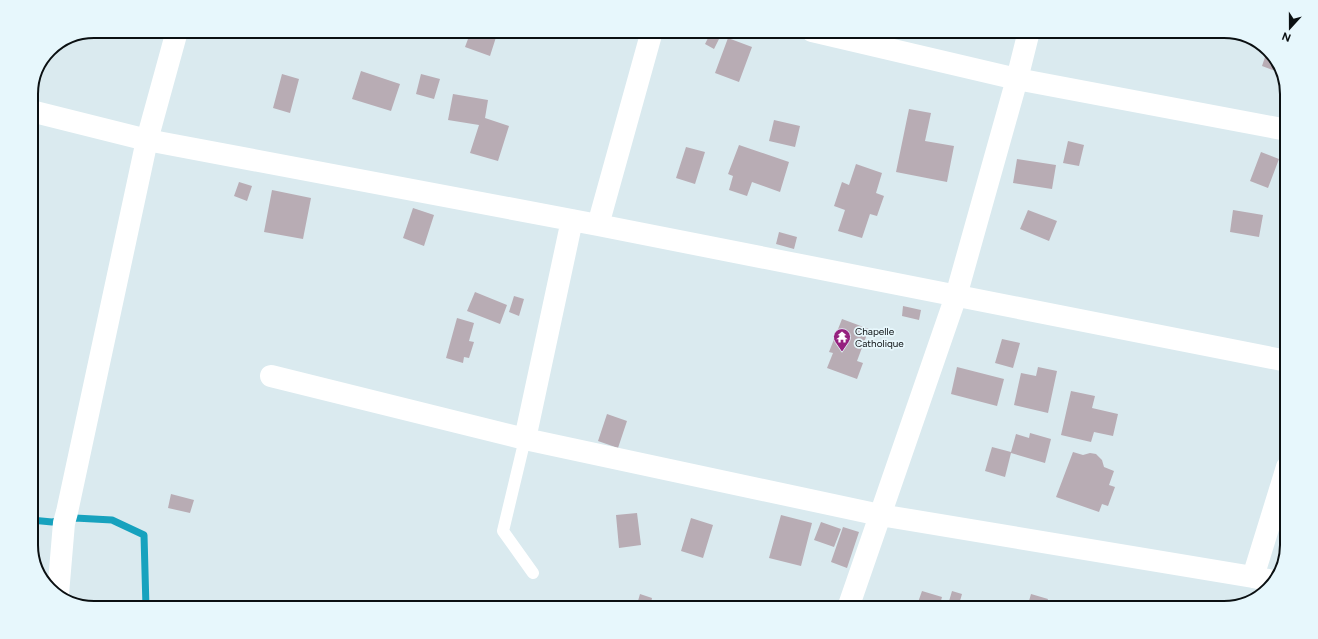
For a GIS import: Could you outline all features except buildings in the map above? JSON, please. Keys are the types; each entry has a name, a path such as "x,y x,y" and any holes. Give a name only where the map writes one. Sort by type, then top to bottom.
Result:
{"street":[{"path":"59,588 65,517 147,140 175,38"},
{"path":"598,225 650,38"},
{"path":"842,38 1017,79 1280,129"},
{"path":"850,601 956,296 1027,38"},
{"path":"38,113 147,140 598,225 1280,360"},
{"path":"525,439 572,220"},
{"path":"271,376 525,439 880,515 1263,579 1280,499"}],"lane":[{"path":"525,439 503,531 533,573"}],"waterway":[{"path":"38,521 52,522 75,518 112,520 144,535 146,601"}],"place":[{"name":"Chapelle Catholique","path":"842,352"}]}
